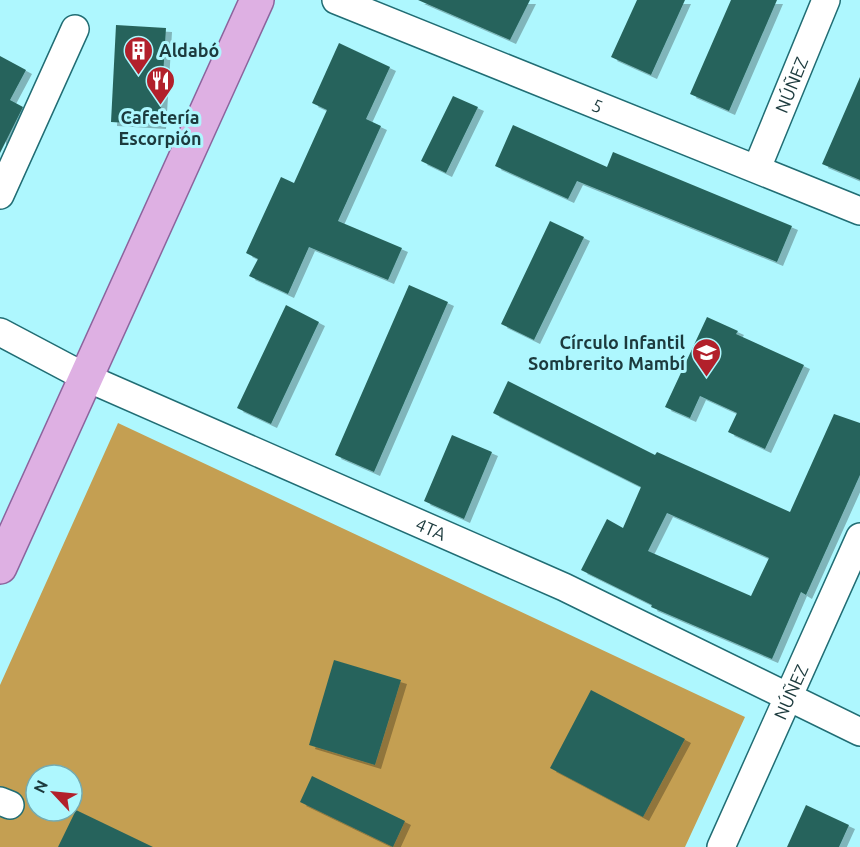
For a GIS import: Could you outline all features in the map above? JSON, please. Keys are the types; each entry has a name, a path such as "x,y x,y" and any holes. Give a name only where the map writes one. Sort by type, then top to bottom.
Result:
{"main road":[{"path":"0,567 257,0"}],"street":[{"name":"5","path":"336,0 860,211"},
{"name":"NÚÑEZ","path":"757,168 826,0"},
{"path":"0,195 75,29"},
{"name":"4TA","path":"0,332 85,376 564,587 860,732"},
{"name":"NÚÑEZ","path":"721,847 860,537"}],"shaded area":[{"path":"118,423 745,717 685,847 0,847 0,685"}],"building":[{"path":"418,0 530,0 510,40"},
{"path":"637,0 685,0 651,75 611,57"},
{"path":"731,0 777,0 729,111 690,94"},
{"name":"Aldabó","path":"116,25 166,28 160,125 111,122"},
{"path":"339,43 390,67 366,119 381,126 338,221 402,248 388,280 309,247 288,294 249,276 258,259 246,253 281,177 294,183 327,110 312,103"},
{"path":"0,56 26,70 10,100 23,107 0,153"},
{"path":"860,77 860,180 822,164"},
{"path":"453,96 478,107 446,173 421,161"},
{"path":"513,125 607,167 613,152 792,226 777,262 577,181 568,199 495,166"},
{"path":"550,221 584,237 534,340 501,324"},
{"path":"409,285 448,302 374,472 335,455"},
{"path":"286,305 319,322 271,424 237,408"},
{"name":"Círculo Infantil Sombrerito Mambí","path":"707,317 738,331 736,334 804,365 765,449 728,432 737,413 700,396 690,418 665,407"},
{"path":"508,381 655,455 657,452 790,512 834,414 860,423 860,475 806,595 801,592 772,659 651,607 652,605 581,570 607,519 623,528 641,487 493,413","holes":["667,513 769,558 751,596 648,551"]},
{"path":"452,435 492,452 464,519 424,501"},
{"path":"334,660 401,680 375,765 309,745"},
{"path":"591,690 685,739 643,817 550,768"},
{"path":"312,776 405,821 393,847 300,802"},
{"path":"806,805 849,825 839,847 787,847"},
{"path":"84,814 153,847 58,847 70,823 84,823"}],"place":[{"name":"Aldabó","path":"138,76"},
{"name":"Cafetería Escorpión","path":"160,106"},
{"name":"Círculo Infantil Sombrerito Mambí","path":"706,378"}]}
